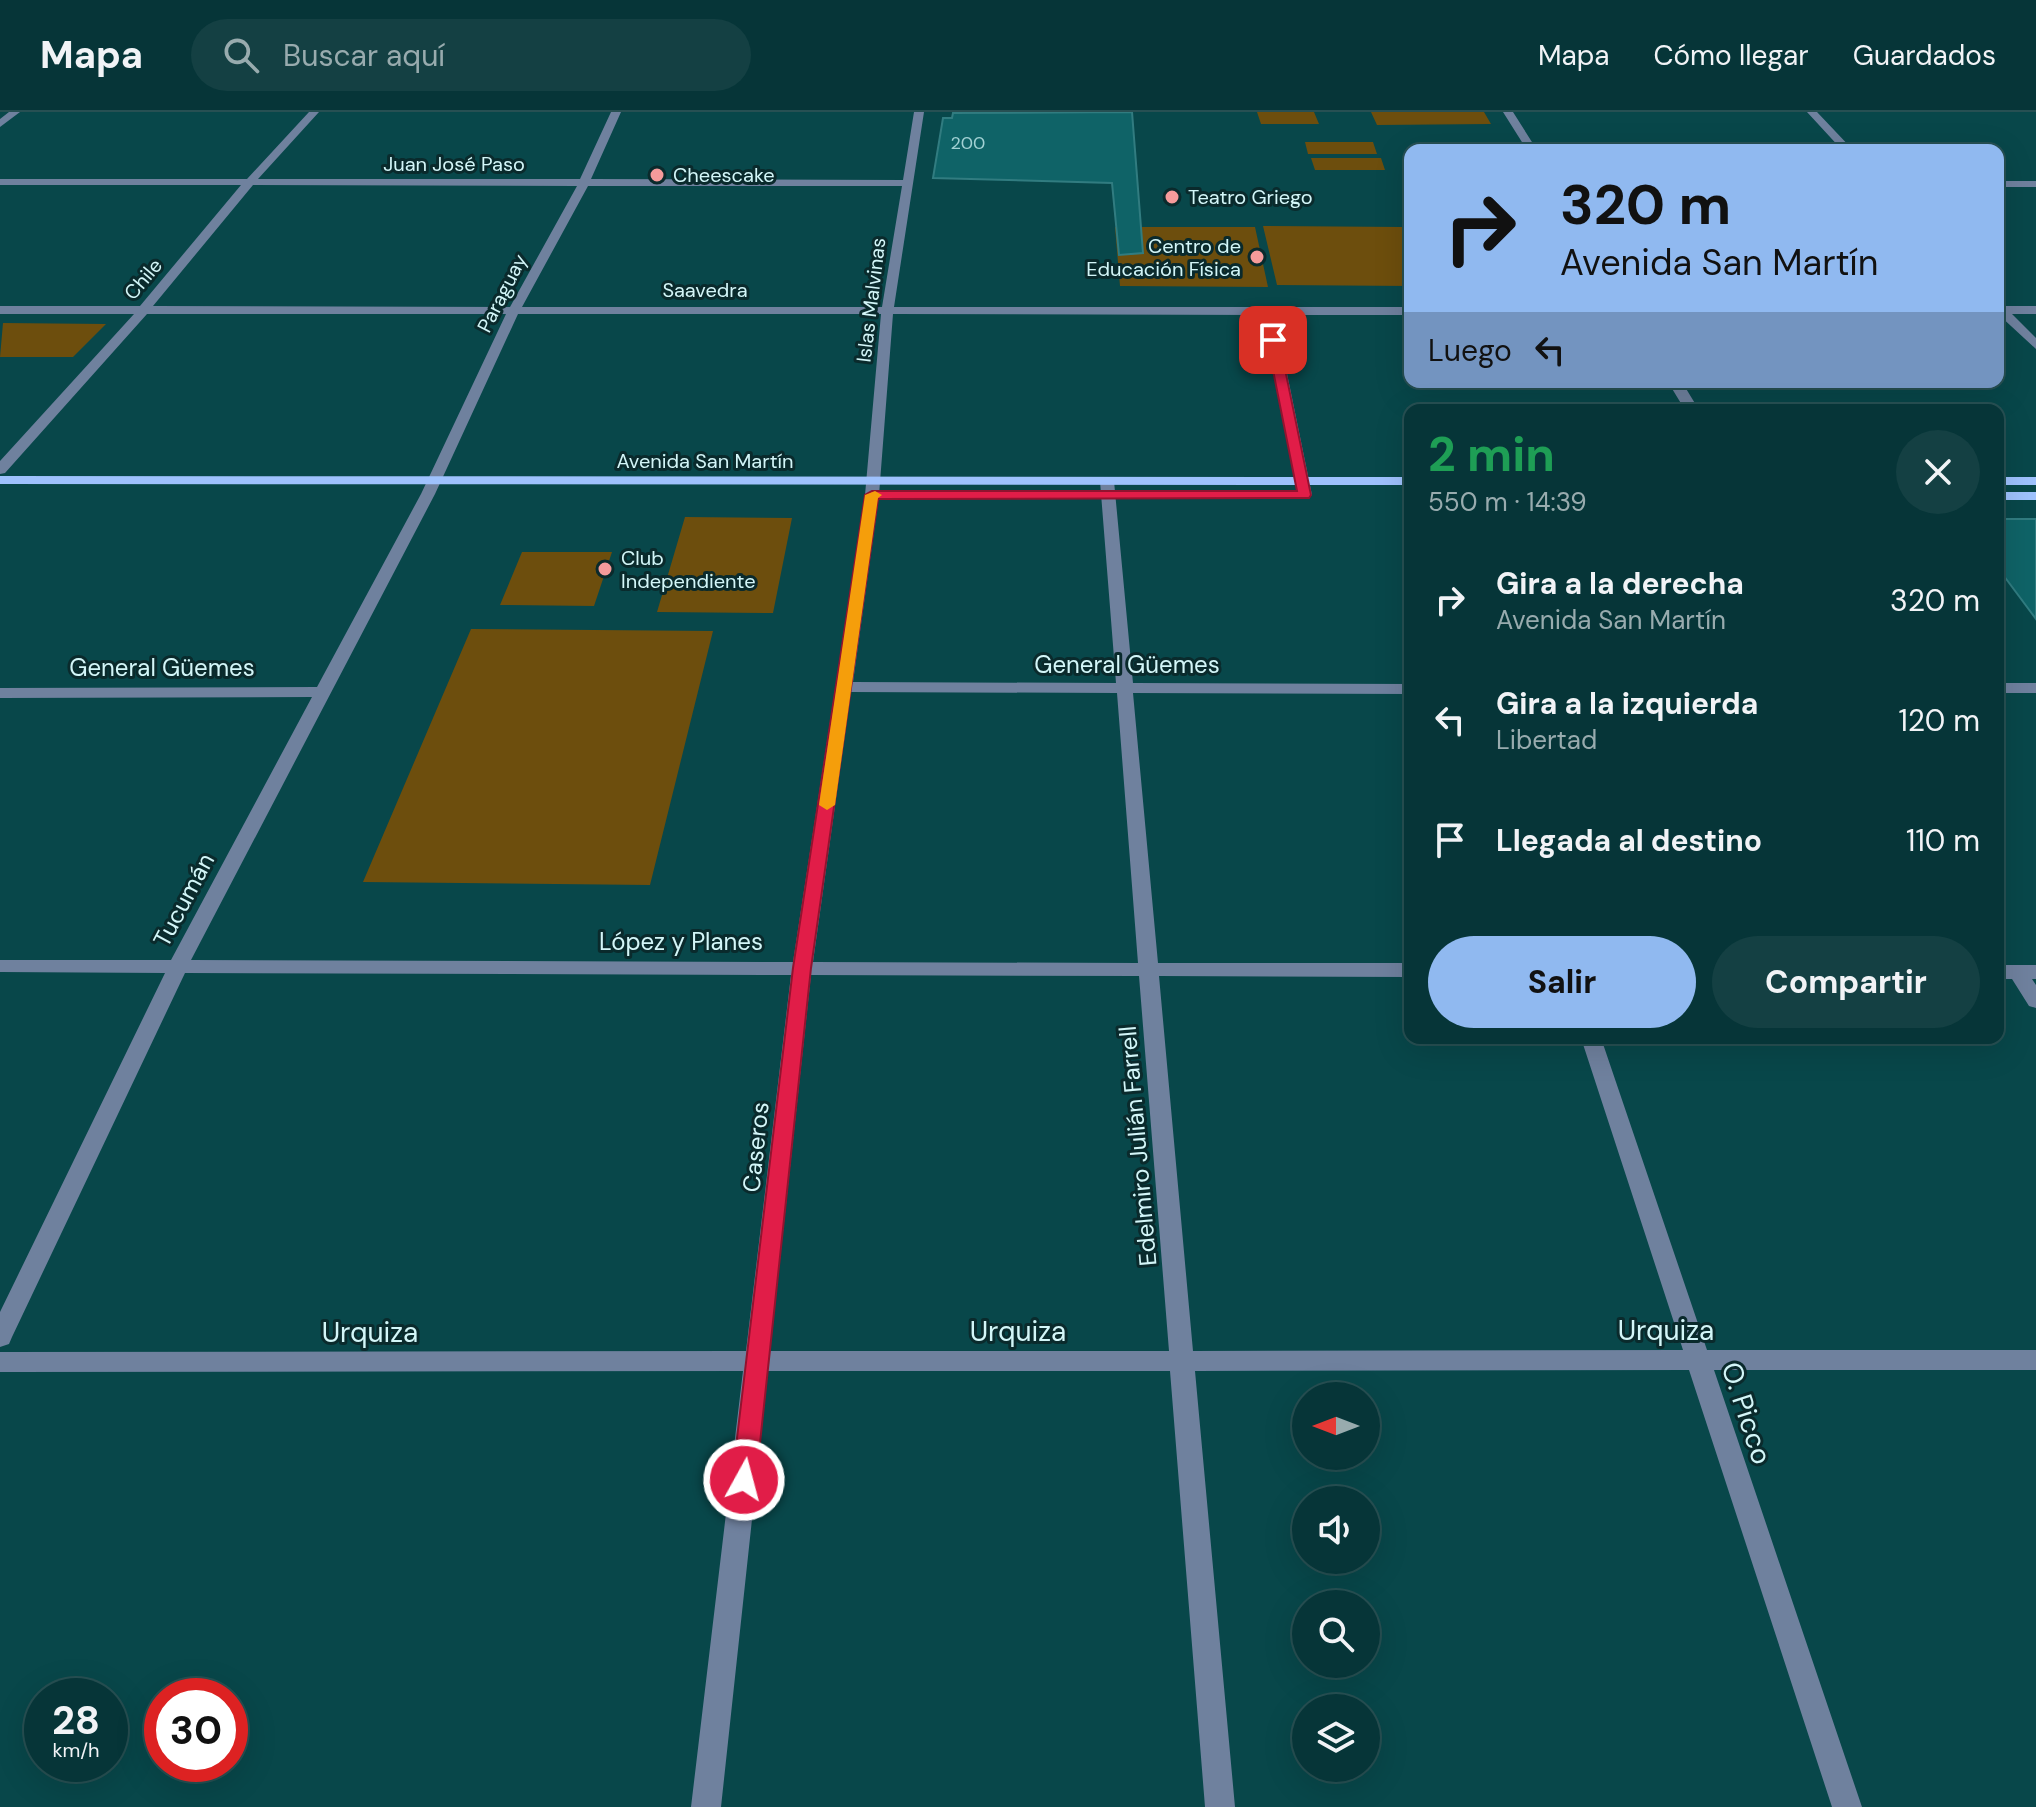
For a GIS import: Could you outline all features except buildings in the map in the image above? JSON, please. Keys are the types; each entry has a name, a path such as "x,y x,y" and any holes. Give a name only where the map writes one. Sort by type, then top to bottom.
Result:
{"main road":[{"name":"Avenida San Martín","path":"0,480 432,488"},
{"name":"Avenida San Martín","path":"0,494 432,488 1303,488 1404,481"},
{"path":"2004,481 2036,481"},
{"name":"Avenida San Martín","path":"1303,488 1404,495"},
{"path":"2004,496 2036,496"}],"street":[{"path":"0,124 15,112"},
{"name":"Chile","path":"0,470 144,310 250,182 314,112"},
{"name":"Paraguay","path":"432,488 514,310 584,183 616,112"},
{"name":"Islas Malvinas","path":"872,488 887,311 919,112"},
{"path":"1508,112 1528,144"},
{"path":"1812,112 1842,144"},
{"name":"Juan José Paso","path":"0,182 907,183"},
{"path":"2004,184 2036,184"},
{"path":"2004,309 2036,310"},
{"name":"Saavedra","path":"0,310 1404,311"},
{"path":"1268,311 1303,488"},
{"path":"2004,313 2036,345"},
{"name":"Tucumán","path":"0,1337 178,966 432,488"},
{"name":"Caseros","path":"706,1807 802,968 872,488"},
{"name":"Edelmiro Julián Farrell","path":"1108,488 1220,1807"},
{"name":"General Güemes","path":"845,687 1404,689"},
{"path":"2004,688 2036,688"},
{"name":"General Güemes","path":"0,693 323,692"},
{"name":"López y Planes","path":"0,966 1404,970"},
{"path":"2017,972 2036,1001"},
{"name":"O. Picco","path":"1593,1044 1847,1807"},
{"name":"Urquiza","path":"0,1362 2036,1360"}],"shaded area":[{"path":"1257,112 1314,112 1319,124 1261,124"},
{"path":"1371,112 1484,112 1491,124 1377,125"},
{"path":"1305,142 1373,142 1377,154 1308,154"},
{"path":"1311,158 1381,158 1385,170 1315,170"},
{"path":"1263,226 1402,227 1404,286 1277,285"},
{"path":"1115,227 1255,227 1268,287 1120,286"},
{"path":"3,323 106,324 73,357 0,357"},
{"path":"685,517 792,518 773,613 657,612"},
{"path":"522,552 612,552 594,606 500,605"},
{"path":"471,629 713,631 650,885 363,882"}],"slow traffic":[{"path":"827,805 872,495 875,495"}],"place":[{"name":"Cheescake","path":"657,175"},
{"name":"Teatro Griego","path":"1172,197"},
{"name":"Centro de Educación Física","path":"1257,257"},
{"name":"Club Independiente","path":"605,569"}],"route":[{"path":"744,1480 802,968 872,495 1305,495 1273,340"}]}
